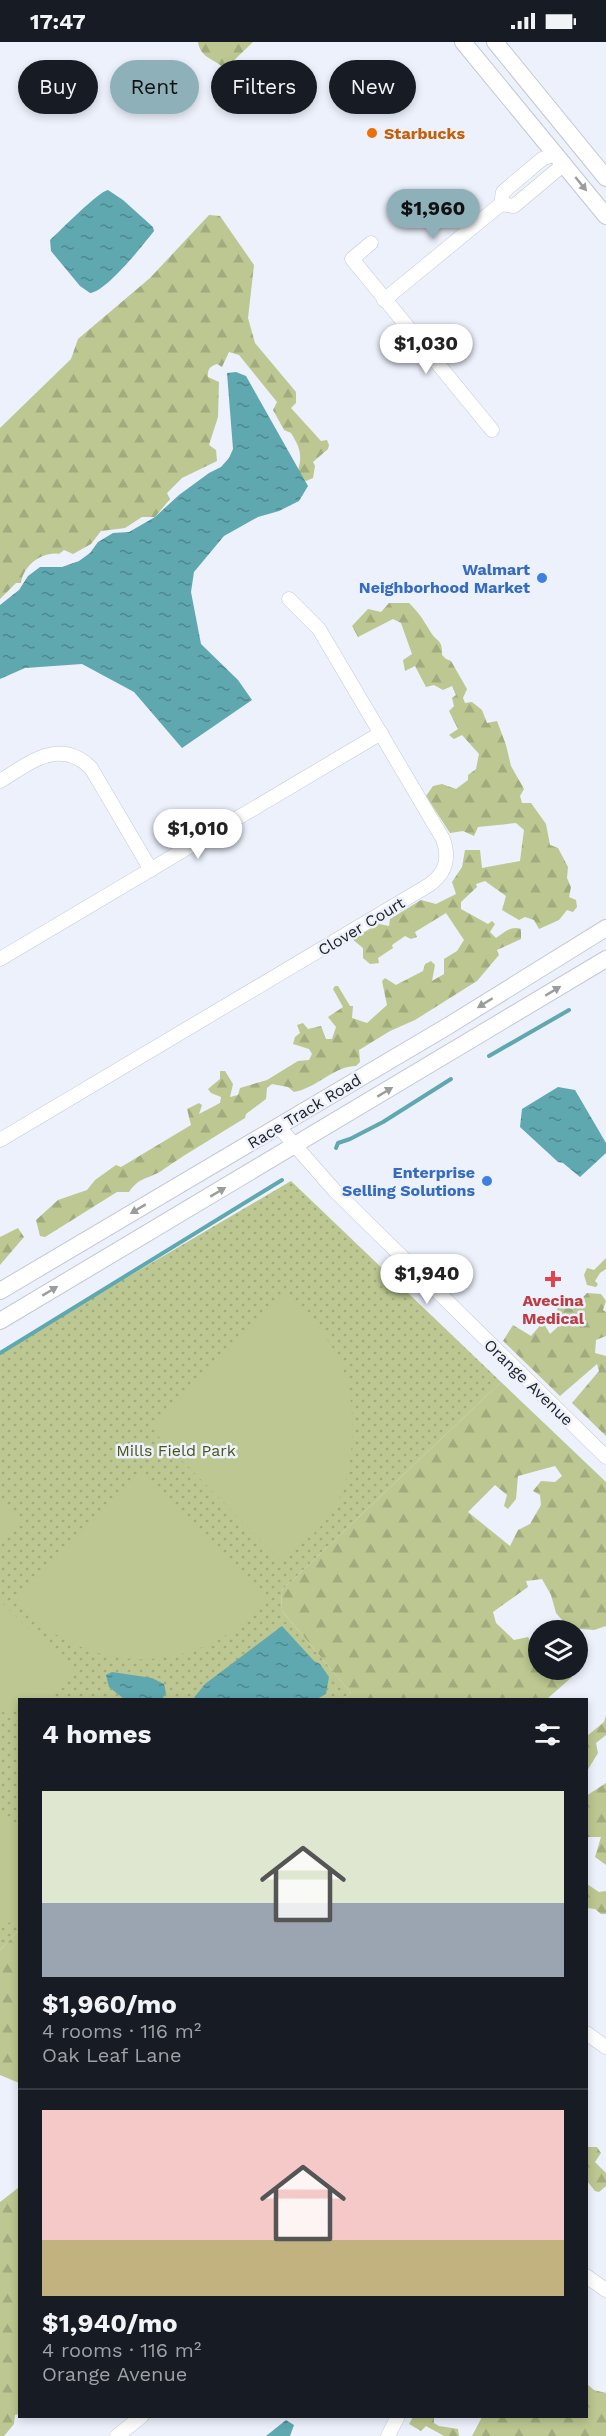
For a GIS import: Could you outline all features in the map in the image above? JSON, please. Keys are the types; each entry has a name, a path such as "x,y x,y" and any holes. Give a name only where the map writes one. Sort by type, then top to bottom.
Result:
{"main road":[{"path":"463,42 606,216"},
{"path":"495,42 606,178"},
{"path":"560,159 583,151"},
{"name":"Race Track Road","path":"0,1291 442,1029 606,928"},
{"name":"Race Track Road","path":"0,1321 606,959"}],"street":[{"path":"384,300 501,204 503,192 542,159 560,159"},
{"path":"371,243 352,259 492,430"},
{"name":"Clover Court","path":"0,1140 436,880 446,866 448,856 443,839 381,733 319,629 289,599"},
{"path":"0,959 381,733"},
{"path":"0,781 49,754 69,755 81,760 91,768 151,870"},
{"name":"Orange Avenue","path":"278,1126 343,1199 606,1457"},
{"path":"588,2034 606,2047"},
{"path":"588,2277 606,2290"},
{"path":"117,2436 140,2418"},
{"path":"388,2436 397,2418"}],"green space":[{"path":"198,42 253,42 234,60 212,60 199,47"},
{"path":"209,215 220,216 254,265 248,318 255,343 296,392 296,403 291,408 321,441 327,440 329,445 328,449 313,462 315,466 313,478 306,481 301,477 298,470 300,455 298,446 291,433 284,430 273,410 277,402 239,355 229,352 222,367 217,364 208,372 208,377 219,382 218,417 209,445 216,450 217,461 182,478 167,493 170,499 155,517 142,517 125,528 101,531 91,544 73,554 64,550 59,554 40,557 25,571 21,583 16,583 0,599 0,428 71,359 78,339 150,278"},
{"path":"389,603 409,603 413,607 440,643 442,655 451,661 467,689 463,698 465,703 472,702 482,710 487,723 497,721 511,766 524,789 520,796 522,803 531,803 546,824 550,845 558,848 568,867 567,878 571,887 569,897 576,900 577,907 573,912 567,910 559,920 539,929 534,920 525,917 519,920 502,910 506,896 485,881 476,884 477,887 461,902 461,909 488,924 492,921 495,924 490,932 496,938 511,929 521,929 521,939 497,950 499,955 477,981 415,1020 390,1031 359,1050 360,1062 356,1066 340,1070 294,1092 288,1087 272,1084 267,1088 266,1099 246,1114 245,1118 159,1172 141,1180 129,1192 117,1192 45,1237 40,1236 36,1220 58,1200 87,1190 95,1180 116,1165 121,1167 191,1125 187,1109 199,1103 202,1105 199,1114 220,1103 221,1097 211,1093 208,1089 220,1079 220,1071 225,1071 233,1084 230,1097 238,1095 240,1088 267,1080 298,1061 309,1060 312,1054 309,1049 293,1044 295,1037 300,1033 297,1025 303,1023 308,1029 321,1026 326,1039 332,1039 336,1027 328,1017 343,1007 333,989 335,986 338,986 350,1006 353,1006 352,1018 367,1023 387,1005 382,981 385,978 396,985 423,971 425,964 431,961 435,965 432,981 444,974 444,959 457,951 464,940 446,913 415,932 417,937 411,939 405,936 392,945 393,948 378,958 379,963 370,964 363,958 363,948 352,939 379,924 389,926 390,919 421,900 436,904 456,894 452,882 462,867 465,850 480,850 482,868 520,861 524,830 516,823 478,827 474,836 463,831 450,833 426,796 433,786 442,784 456,789 468,780 468,775 476,769 479,754 462,735 454,739 449,735 458,729 449,711 454,706 452,698 456,695 452,686 443,690 434,685 426,687 415,666 405,671 403,660 412,654 401,623 393,619 358,637 352,626 368,609 381,612"},
{"name":"Mills Field Park","path":"291,1181 501,1382 281,1591 282,1611 351,1693 344,1698 18,1698 18,1931 0,1950 0,1352"},
{"path":"18,1228 24,1237 0,1265 0,1237"},
{"path":"606,1258 606,1269 595,1281 598,1284 596,1287 587,1285 584,1275 587,1268 594,1270"},
{"path":"284,1291 320,1329 337,1355 350,1393 352,1438 345,1482 328,1518 306,1540 280,1560 156,1434 156,1423"},
{"path":"587,1293 601,1294 606,1301 603,1310 606,1312 606,1336 596,1340 595,1353 606,1356 606,1436 572,1403 599,1371 597,1364 560,1396 503,1341 513,1325 531,1336 543,1322 550,1334 562,1323 557,1309 562,1305 572,1309"},
{"path":"501,1382 606,1482 606,1626 588,1630 588,1620 562,1620 556,1613 551,1595 542,1579 526,1581 528,1587 493,1612 496,1623 514,1640 528,1637 528,1680 569,1680 548,1698 344,1698 351,1693 282,1611 281,1591","holes":["555,1466 562,1476 555,1482 541,1481 533,1491 540,1495 541,1505 530,1524 518,1530 510,1546 468,1512 495,1485 507,1495 504,1506 508,1509 516,1499 518,1476"]},
{"path":"137,1474 145,1474 268,1600 239,1626 208,1644 176,1655 142,1659 109,1656 76,1645 44,1627 15,1602"},
{"path":"0,1501 17,1517 17,1525 0,1542"},
{"path":"0,1601 73,1672 45,1697 18,1698 18,1708 0,1713"},
{"path":"606,1716 606,1735 596,1743 598,1753 588,1769 588,1735 604,1722"},
{"path":"606,1783 606,1865 595,1857 601,1837 588,1837 588,1795"},
{"path":"0,1813 18,1830 18,1919 0,1926"},
{"path":"588,1885 599,1892 606,1891 606,1914 601,1914 595,1909 588,1908"},
{"path":"18,1931 18,2083 0,2075 0,1950"},
{"path":"588,2147 597,2147 601,2153 595,2162 606,2173 606,2186 599,2192 595,2191 588,2182"},
{"path":"18,2188 18,2414 15,2415 14,2424 4,2436 0,2436 0,2202"},
{"path":"588,2385 594,2390 606,2393 606,2436 472,2436 481,2418 588,2418"},
{"path":"412,2418 434,2418 434,2423 439,2426 458,2429 459,2436 444,2436 426,2426 421,2431 409,2424"}],"water":[{"path":"108,190 123,200 153,227 154,231 114,277 97,291 90,293 80,286 51,251 50,240 88,204"},
{"path":"236,372 246,376 308,486 299,501 279,511 258,517 224,536 194,572 191,592 201,644 238,680 252,700 182,748 134,692 82,664 25,668 0,679 0,605 19,590 28,576 40,567 62,567 79,561 90,553 98,542 113,533 129,532 155,517 179,495 221,467 229,458 233,449 227,373"},
{"path":"558,1087 575,1090 606,1143 606,1153 580,1177 563,1163 558,1162 520,1127 522,1109"},
{"path":"282,1626 314,1661 320,1664 329,1677 326,1694 319,1698 194,1698 205,1684"},
{"path":"112,1672 152,1678 164,1684 166,1693 163,1698 123,1698 109,1687 106,1675"},
{"path":"286,2420 294,2425 290,2436 266,2436"}],"waterway":[{"path":"489,1056 569,1010"},
{"path":"336,1148 338,1143 383,1122 451,1079"},
{"path":"0,1353 282,1180"}],"place":[{"name":"Starbucks","path":"372,133"},
{"name":"Walmart Neighborhood Market","path":"542,578"},
{"name":"Enterprise Selling Solutions","path":"487,1181"},
{"name":"Avecina Medical","path":"553,1279"}]}
